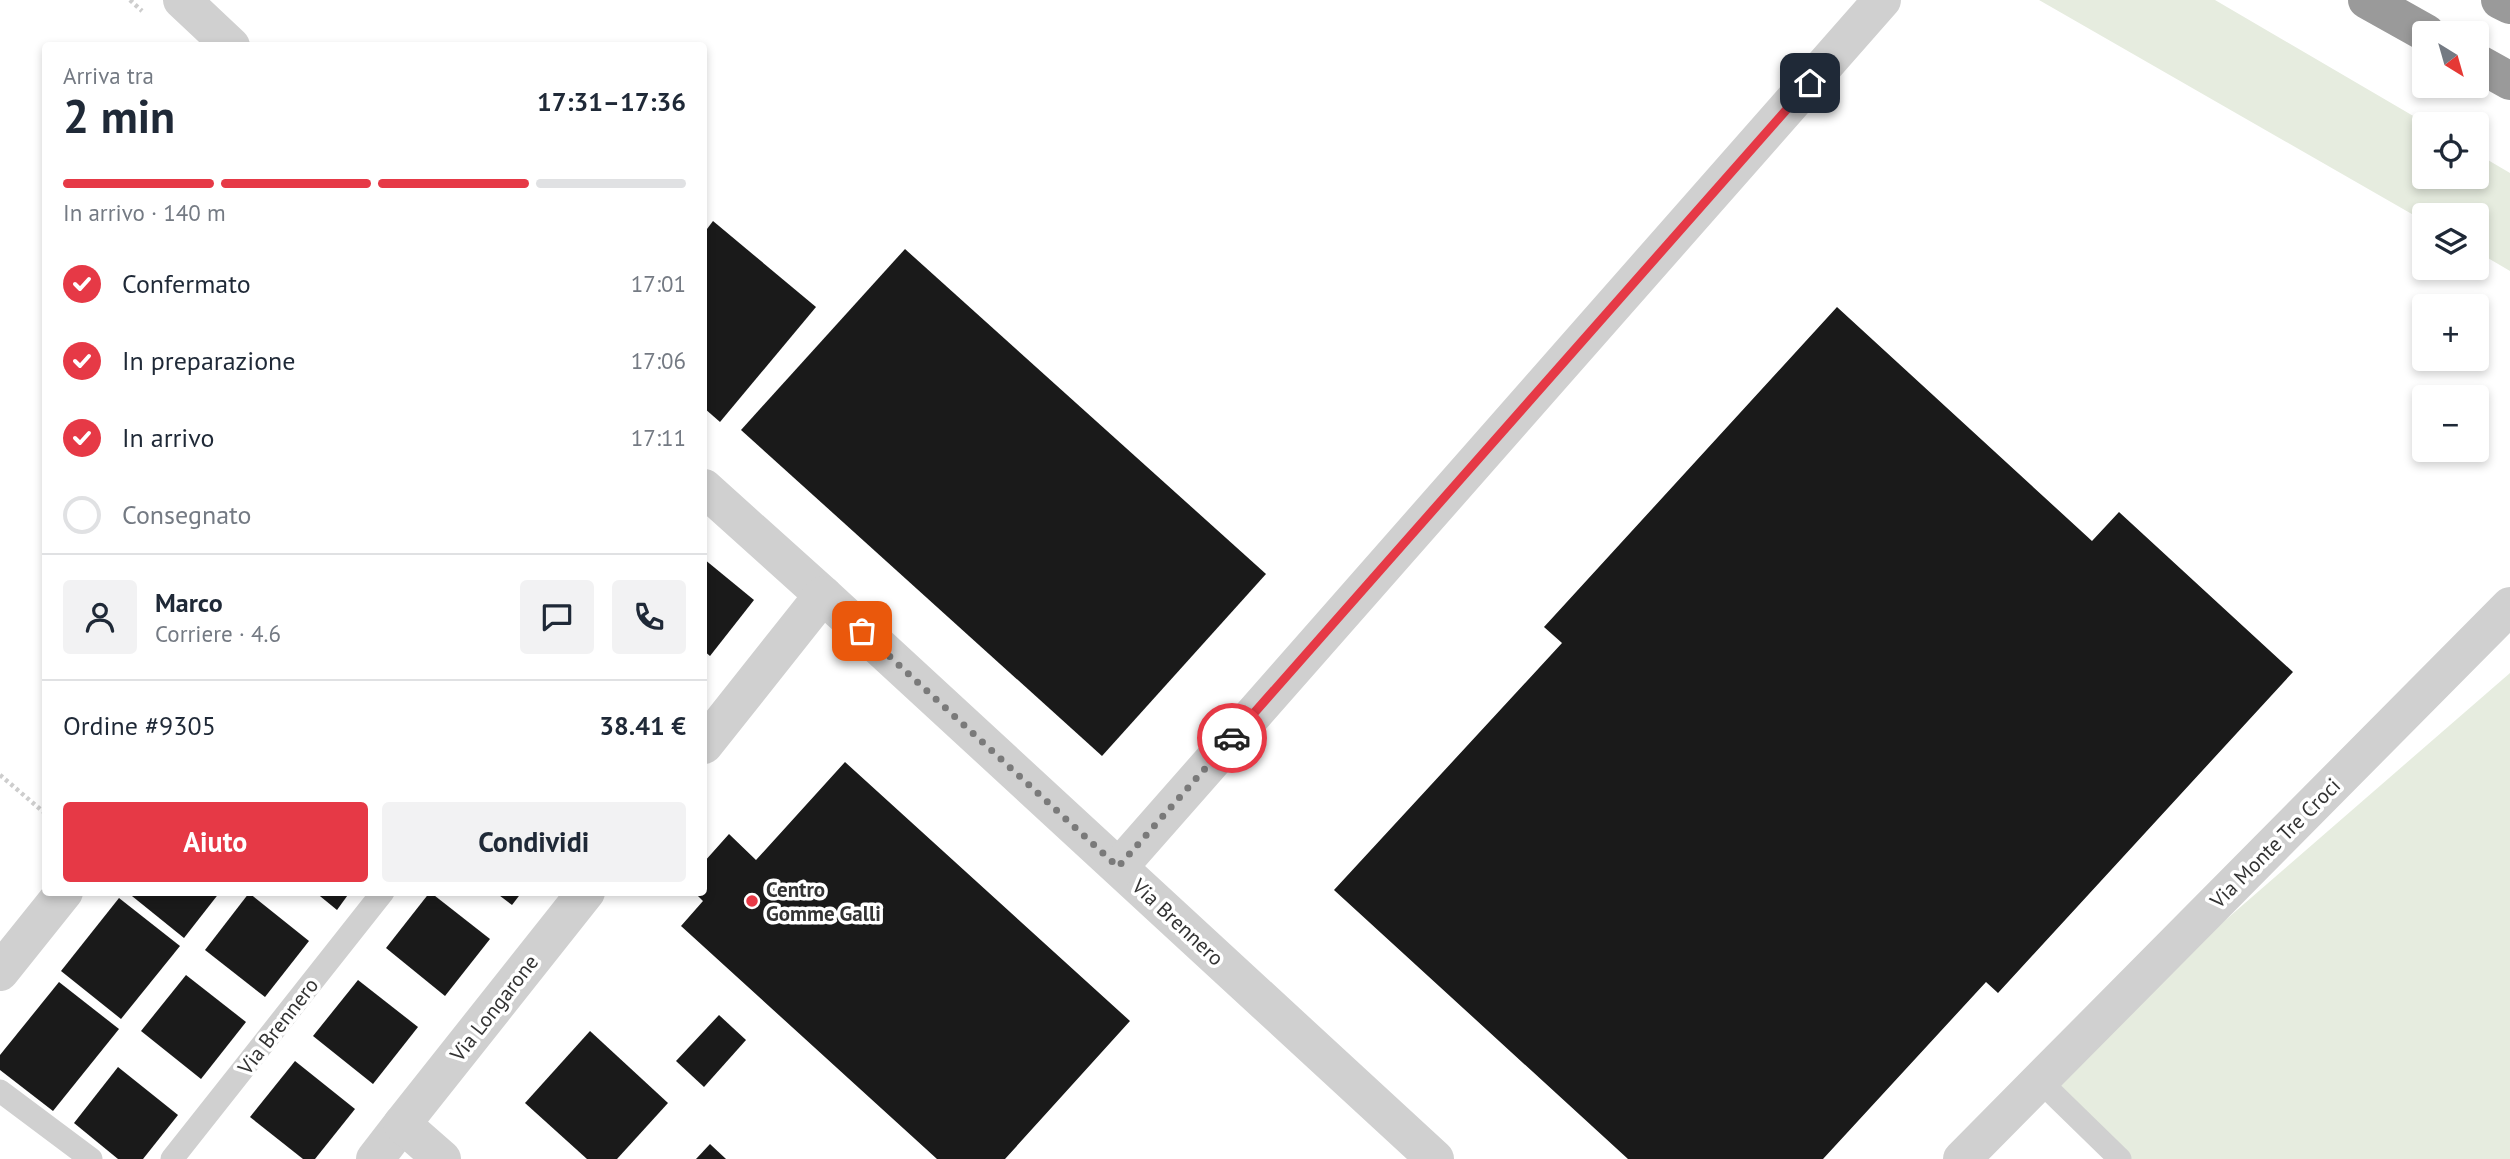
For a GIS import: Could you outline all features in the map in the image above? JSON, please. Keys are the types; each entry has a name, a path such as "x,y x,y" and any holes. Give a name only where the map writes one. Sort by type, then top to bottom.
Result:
{"highway":[{"path":"2367,0 2412,25"},
{"path":"2500,0 2510,5"},
{"path":"2489,69 2510,81"}],"street":[{"path":"182,0 227,42"},
{"path":"1118,867 1882,0"},
{"name":"Via Brennero","path":"707,491 1435,1159"},
{"path":"707,741 823,595"},
{"name":"Via Monte Tre Croci","path":"1962,1159 2510,606"},
{"path":"0,972 61,896"},
{"name":"Via Longarone","path":"374,1159 583,896"},
{"path":"402,1124 442,1159"}],"lane":[{"name":"Via Brennero","path":"173,1159 380,896"},
{"path":"2040,1081 2120,1159"},
{"path":"0,1091 91,1159"}],"path":[{"path":"0,775 42,811"}],"shaded area":[{"path":"2039,0 2215,0 2412,115 2412,189 2489,189 2489,161 2510,173 2510,271 2489,259 2489,203 2412,203 2412,214"},
{"path":"2510,673 2510,1159 2128,1159 2040,1081"}],"building":[{"path":"713,221 816,307 720,422 707,411 707,229"},
{"path":"905,249 1266,574 1102,756 741,430"},
{"path":"1837,307 2092,541 2119,512 2293,672 1998,993 1986,982 1823,1159 1628,1159 1334,890 1562,643 1544,627"},
{"path":"707,561 754,600 710,656 707,654"},
{"path":"845,762 1130,1021 1005,1159 937,1159 681,926 703,901 698,896 707,896 707,859 729,834 756,860"},
{"path":"132,896 217,896 184,938"},
{"path":"247,896 253,896 309,941 265,997 205,950"},
{"path":"320,896 347,896 337,910"},
{"path":"427,896 435,896 490,939 445,996 386,948"},
{"path":"500,896 519,896 512,905"},
{"path":"119,898 180,946 121,1019 61,971"},
{"path":"186,975 246,1022 201,1079 141,1031"},
{"path":"358,980 418,1027 373,1084 313,1036"},
{"path":"59,982 119,1029 53,1111 0,1070 0,1055"},
{"path":"719,1015 746,1040 704,1087 676,1061"},
{"path":"590,1031 668,1103 617,1159 587,1159 525,1103"},
{"path":"295,1061 355,1109 315,1159 303,1159 250,1117"},
{"path":"118,1067 178,1115 143,1159 118,1159 74,1123"},
{"path":"710,1144 726,1159 696,1159"}],"way so far":[{"path":"862,631 1118,867 1232,738"}],"place":[{"name":"Centro Gomme Galli","path":"752,901"}],"route":[{"path":"1232,738 1810,83"}]}
